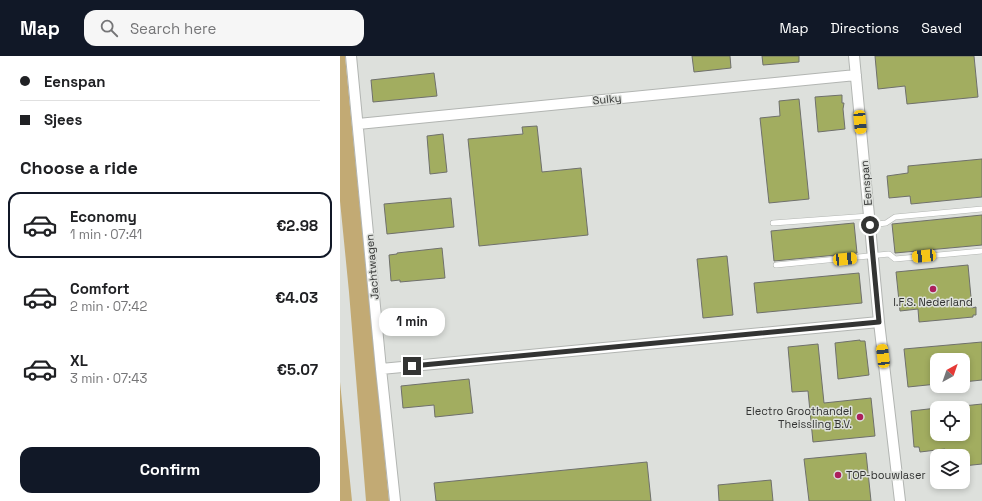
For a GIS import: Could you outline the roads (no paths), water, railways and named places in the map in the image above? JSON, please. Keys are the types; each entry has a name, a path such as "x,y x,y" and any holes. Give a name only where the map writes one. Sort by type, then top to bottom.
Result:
{"street":[{"name":"Jachtwagen","path":"351,56 395,501"},
{"name":"Eenspan","path":"854,56 879,322 900,501"},
{"name":"Sulky","path":"358,124 856,75"},
{"path":"381,368 879,322"}],"lane":[{"path":"773,224 869,220 886,223 895,217 982,209"},
{"path":"776,265 889,254 895,259 982,251"}],"place":[{"name":"I.F.S. Nederland","path":"933,289"},
{"name":"Electro Groothandel Theissling B.V.","path":"860,417"},
{"name":"TOP-bouwlaser","path":"838,475"}]}
